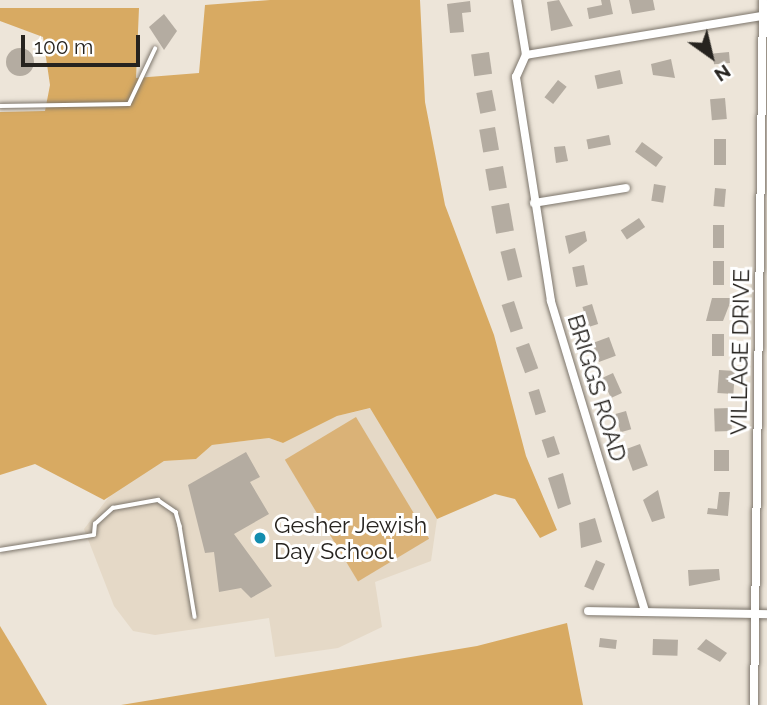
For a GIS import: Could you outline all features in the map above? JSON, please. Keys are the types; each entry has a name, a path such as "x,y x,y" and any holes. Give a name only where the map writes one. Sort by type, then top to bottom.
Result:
{"street":[{"path":"517,0 526,55 765,16"},
{"name":"VILLAGE DRIVE","path":"754,705 763,386 763,0"},
{"name":"BRIGGS ROAD","path":"526,55 515,85 551,301 645,611"},
{"path":"534,203 626,188"},
{"path":"587,611 767,614"}],"lane":[{"path":"0,106 129,104 155,49"},
{"path":"0,550 94,535 95,524 113,508 158,500 176,512 195,617"}],"shaded area":[{"path":"270,0 420,0 425,102 445,205 494,335 526,456 557,530 540,538 515,499 495,494 437,519 370,408 337,416 283,443 269,438 212,445 196,459 164,461 104,500 35,464 0,475 0,112 45,111 50,85 43,37 0,21 0,8 139,8 136,78 199,73 205,5"},
{"name":"Gesher Jewish Day School","path":"371,408 437,519 431,561 375,582 382,627 338,648 275,657 269,618 155,635 133,631 114,606 84,529 115,489 164,461 196,459 212,445 269,438 283,443 337,416"},
{"path":"356,417 429,539 358,581 285,460"},
{"path":"567,623 583,705 121,705 477,646"},
{"path":"0,626 20,659 47,705 0,705"}],"building":[{"path":"559,0 573,26 551,31 547,2"},
{"path":"601,0 610,0 613,14 589,19 587,8 602,5"},
{"path":"629,0 653,0 655,10 632,14"},
{"path":"470,1 471,12 462,13 464,32 450,33 447,4"},
{"path":"164,14 177,31 164,50 149,27"},
{"path":"20,48 30,52 34,62 30,72 20,76 10,72 6,62 10,52"},
{"path":"489,52 492,74 474,76 471,55"},
{"path":"729,52 730,63 714,64 713,53"},
{"path":"671,59 675,78 653,75 651,64"},
{"path":"620,70 623,84 597,89 595,75"},
{"path":"558,80 567,87 553,104 544,97"},
{"path":"492,90 496,111 480,114 476,93"},
{"path":"725,98 727,119 712,120 710,99"},
{"path":"495,127 499,150 483,152 479,130"},
{"path":"609,135 611,145 588,149 586,139"},
{"path":"714,139 726,139 726,165 714,165"},
{"path":"642,142 663,157 656,167 635,152"},
{"path":"565,146 568,161 556,163 554,147"},
{"path":"503,166 507,188 489,191 485,169"},
{"path":"654,184 666,186 663,203 651,201"},
{"path":"715,188 726,189 724,207 713,206"},
{"path":"509,203 514,231 496,234 491,206"},
{"path":"639,218 645,227 627,239 621,230"},
{"path":"713,225 724,225 724,248 713,248"},
{"path":"585,231 587,241 569,254 565,236"},
{"path":"515,248 522,277 508,281 500,252"},
{"path":"713,261 724,261 724,285 713,285"},
{"path":"584,265 588,285 576,287 572,267"},
{"path":"712,298 732,298 723,321 706,321"},
{"path":"514,301 523,329 511,333 502,305"},
{"path":"592,304 598,324 589,327 582,307"},
{"path":"712,334 724,334 724,356 712,356"},
{"path":"609,337 616,356 599,362 592,343"},
{"path":"529,343 538,368 525,373 516,348"},
{"path":"719,370 735,371 733,394 717,393"},
{"path":"613,373 622,393 611,398 602,378"},
{"path":"539,389 546,412 535,415 528,392"},
{"path":"731,408 732,431 715,432 714,409"},
{"path":"626,411 631,429 621,432 615,414"},
{"path":"554,436 560,454 548,458 542,440"},
{"path":"640,444 648,466 633,471 625,449"},
{"path":"714,450 729,450 729,471 714,471"},
{"path":"246,452 260,477 250,482 269,514 234,534 272,586 251,598 241,588 219,592 214,552 205,553 188,485"},
{"path":"563,473 571,504 558,509 548,478"},
{"path":"658,490 665,518 652,522 643,500"},
{"path":"719,492 730,492 728,516 707,514 708,508 717,509"},
{"path":"595,518 602,542 581,548 579,523"},
{"path":"596,560 605,564 593,591 584,586"},
{"path":"719,569 720,580 689,586 688,570"},
{"path":"600,638 617,640 616,649 599,647"},
{"path":"653,639 678,640 677,656 652,655"},
{"path":"706,639 727,653 720,662 697,649"}],"place":[{"name":"Gesher Jewish Day School","path":"260,538"}]}
